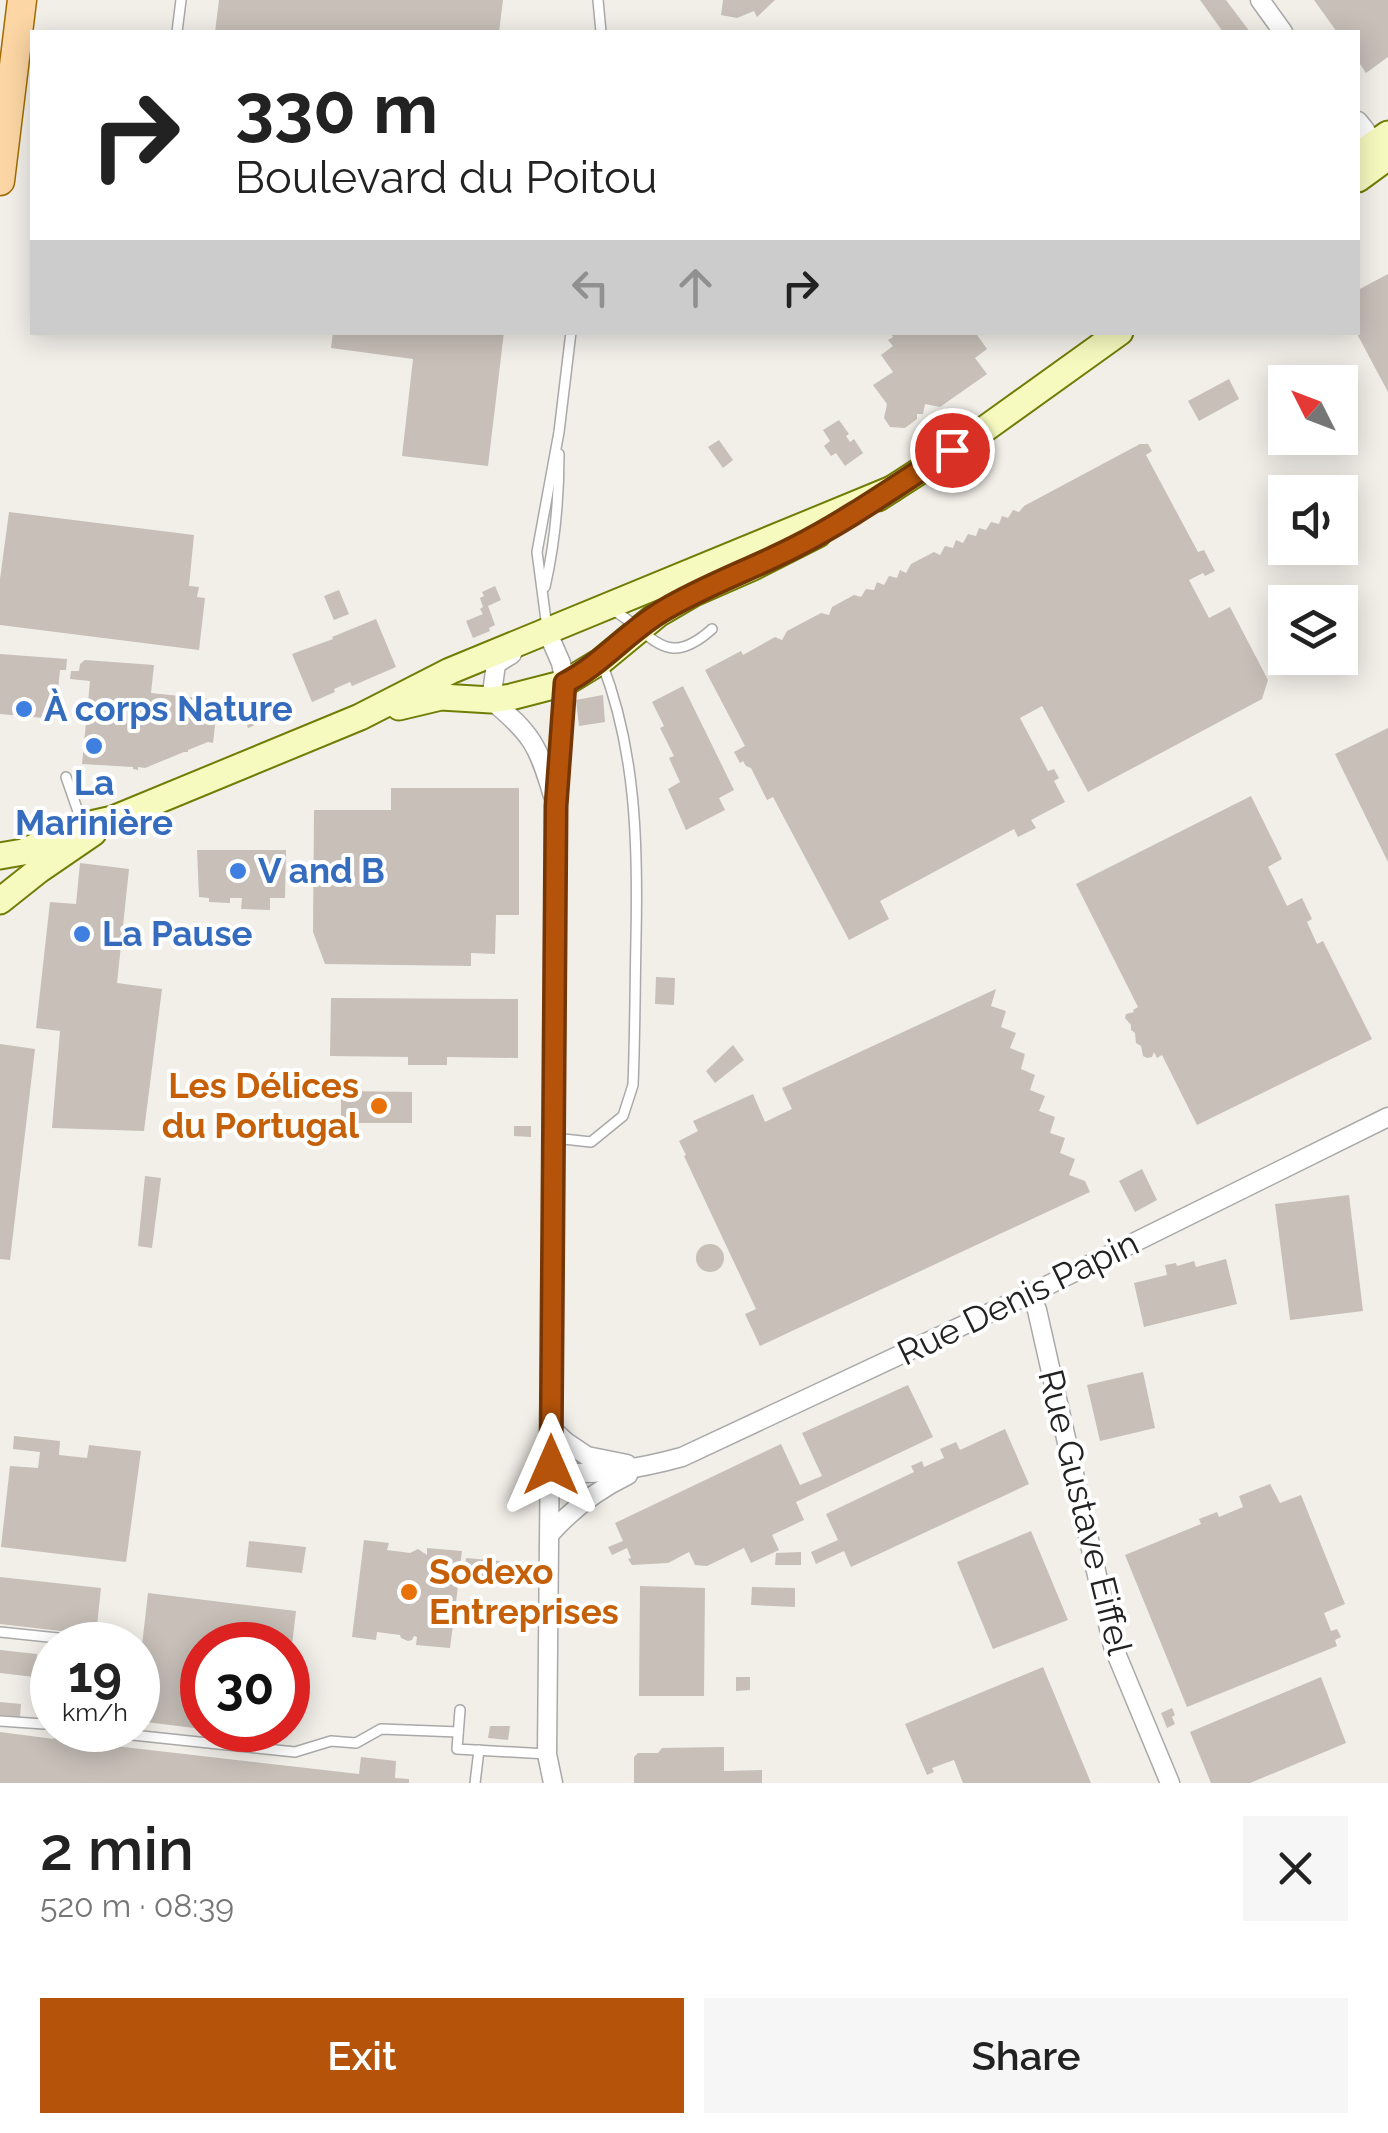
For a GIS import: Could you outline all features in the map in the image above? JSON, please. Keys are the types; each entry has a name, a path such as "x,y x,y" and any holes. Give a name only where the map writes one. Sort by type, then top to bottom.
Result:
{"main road":[{"path":"0,44 6,0"},
{"path":"0,181 22,0"},
{"path":"360,717 441,697 491,700 565,683 601,661 658,614 694,593 846,520 982,432 1116,335"},
{"path":"0,856 24,852 82,826 113,818 360,717 429,680 892,488"},
{"path":"0,900 113,818"}],"street":[{"path":"1260,0 1282,30"},
{"path":"1360,121 1368,131 1372,150"},
{"path":"553,1783 547,1754 556,806 565,683 562,663 539,634 496,664 491,700 535,744 556,806"},
{"name":"Rue Denis Papin","path":"551,1472 574,1474 642,1468 682,1457 1030,1294 1388,1117"},
{"name":"Rue Gustave Eiffel","path":"1030,1294 1114,1646 1170,1783"},
{"name":"Rue Denis Papin","path":"551,1428 587,1456 642,1468"},
{"name":"Rue Denis Papin","path":"550,1534 583,1502 642,1468"}],"lane":[{"path":"177,30 182,0"},
{"path":"598,0 601,30"},
{"path":"539,634 558,508 559,432 571,335"},
{"path":"607,606 670,649 696,642 712,629"},
{"path":"554,1138 591,1142 624,1116 633,1085 638,850 630,764 613,692 601,661"},
{"path":"66,777 82,826"},
{"path":"0,1632 30,1635"},
{"path":"460,1710 456,1749 547,1754"},
{"path":"0,1721 30,1723"},
{"path":"160,1738 295,1752 332,1740 356,1743 382,1729 458,1732"},
{"path":"476,1783 479,1750"}],"building":[{"path":"219,0 503,0 499,30 215,30"},
{"path":"723,0 775,0 757,17 754,11 737,18 721,15"},
{"path":"1200,0 1226,0 1248,30 1222,30"},
{"path":"1314,0 1388,0 1388,57 1366,73 1360,64 1360,30 1336,30"},
{"path":"1388,274 1388,392 1358,335 1360,289"},
{"path":"333,335 504,335 488,466 402,456 413,359 331,348"},
{"path":"977,335 987,349 975,358 987,374 940,407 925,404 923,414 917,414 917,419 905,428 890,427 884,418 887,404 873,385 893,372 881,355 893,346 888,340"},
{"path":"1229,379 1239,399 1199,421 1188,401"},
{"path":"839,420 850,442 854,439 863,453 845,466 836,453 831,456 824,446 830,441 823,430"},
{"path":"719,440 733,460 723,468 708,447"},
{"path":"1140,444 1148,444 1152,451 1146,455 1198,552 1204,550 1215,571 1189,580 1209,618 1230,607 1268,680 1262,699 1088,792 1042,706 1020,718 1048,771 1054,769 1059,778 1054,781 1065,802 1031,820 1036,828 1018,837 1014,829 880,901 889,919 849,940 773,797 767,800 751,768 743,761 740,763 734,752 745,746 705,670 775,637 782,640 787,631 821,613 829,615 832,607 854,595 861,597 866,589 874,590 877,582 884,585 889,576 897,578 900,570 906,573 911,564 934,552 940,555 945,546 953,548 956,540 963,543 968,534 976,536 979,528 986,530 991,522 999,524 1002,516 1008,518 1013,510 1019,512"},
{"path":"9,512 194,535 189,586 199,587 197,597 205,598 199,650 0,625 0,579"},
{"path":"495,586 501,600 488,606 495,625 473,638 466,621 483,614 482,592"},
{"path":"339,590 349,614 334,620 324,596"},
{"path":"376,619 396,667 352,686 350,682 312,702 292,654"},
{"path":"0,654 67,659 66,670 60,670 55,719 0,714"},
{"path":"85,660 154,665 151,693 218,700 213,743 138,770 82,764 90,681 70,679 71,671 79,671"},
{"path":"683,686 734,790 719,798 725,810 686,830 668,789 680,782 669,758 674,756 652,702"},
{"path":"603,695 605,722 579,726 576,700"},
{"path":"264,706 269,719 248,728 243,714"},
{"path":"1388,728 1388,862 1335,754"},
{"path":"391,788 519,788 519,915 496,915 495,954 471,953 471,966 325,964 313,932 314,810 391,810"},
{"path":"1251,796 1282,859 1268,867 1287,906 1302,898 1317,944 1323,941 1372,1039 1197,1125 1162,1055 1157,1058 1154,1052 1147,1058 1136,1043 1135,1033 1125,1018 1138,1007 1076,884"},
{"path":"197,850 286,850 285,898 270,898 270,910 241,909 242,898 230,898 230,903 209,902 209,898 199,897"},
{"path":"80,863 129,869 117,983 162,989 144,1131 52,1128 60,1031 36,1028 50,902 76,904"},
{"path":"656,977 675,978 674,1005 655,1004"},
{"path":"996,989 991,1006 1006,1011 1001,1027 1016,1033 1010,1048 1025,1054 1021,1069 1035,1075 1030,1090 1045,1096 1039,1111 1055,1117 1050,1133 1065,1138 1060,1153 1075,1159 1069,1175 1085,1181 1090,1192 760,1346 745,1314 756,1309 679,1141 698,1131 693,1121 753,1094 765,1122 792,1109 782,1088"},
{"path":"331,998 518,999 518,1058 447,1057 447,1065 408,1065 408,1057 330,1056"},
{"path":"0,1044 35,1049 10,1260 0,1259"},
{"path":"733,1045 744,1060 715,1083 706,1071"},
{"path":"341,1091 412,1092 412,1123 341,1123"},
{"path":"514,1126 531,1126 531,1137 514,1136"},
{"path":"1142,1169 1157,1200 1135,1212 1119,1181"},
{"path":"145,1176 161,1178 152,1248 138,1246"},
{"path":"1349,1195 1363,1311 1290,1320 1275,1204"},
{"path":"710,1244 720,1248 724,1258 720,1268 710,1272 700,1268 696,1258 700,1248"},
{"path":"1226,1259 1237,1304 1144,1327 1134,1283 1167,1275 1165,1265 1194,1261 1196,1267"},
{"path":"1143,1372 1155,1428 1100,1441 1087,1385"},
{"path":"908,1385 933,1437 796,1502 804,1520 772,1535 779,1550 751,1563 744,1548 707,1566 695,1565 689,1552 668,1563 632,1565 627,1548 612,1555 608,1547 623,1541 615,1523 781,1444 800,1485 822,1476 802,1433"},
{"path":"1005,1429 1029,1484 851,1567 844,1551 816,1564 811,1552 838,1540 826,1514 914,1472 911,1466 922,1461 924,1467 944,1458 940,1449 956,1442 960,1450"},
{"path":"14,1436 60,1441 59,1455 87,1458 89,1445 141,1451 126,1562 1,1547 10,1466 38,1468 40,1452 13,1449"},
{"path":"1270,1484 1280,1503 1301,1495 1345,1604 1324,1613 1331,1631 1337,1629 1341,1637 1335,1640 1337,1646 1187,1707 1125,1555 1201,1524 1199,1519 1217,1512 1219,1517 1243,1507 1239,1496"},
{"path":"1031,1531 1068,1620 993,1649 957,1562"},
{"path":"364,1540 389,1543 387,1550 410,1553 418,1549 427,1555 427,1548 462,1551 460,1566 465,1567 466,1558 500,1561 497,1582 463,1579 464,1571 460,1571 450,1648 416,1645 414,1636 408,1641 400,1635 377,1632 376,1640 352,1637"},
{"path":"249,1541 306,1547 302,1573 246,1567"},
{"path":"801,1552 801,1565 775,1565 776,1553"},
{"path":"0,1577 101,1588 97,1622 30,1622 30,1627 0,1624"},
{"path":"640,1586 705,1588 704,1696 639,1696"},
{"path":"752,1587 795,1588 795,1607 751,1605"},
{"path":"148,1593 296,1611 295,1622 180,1622 180,1726 160,1724 160,1622 145,1622"},
{"path":"0,1650 30,1653 30,1677 0,1673"},
{"path":"1043,1667 1091,1783 963,1783 954,1760 932,1768 934,1772 927,1775 905,1724"},
{"path":"736,1677 750,1677 750,1690 736,1691"},
{"path":"1321,1677 1346,1743 1250,1783 1211,1783 1190,1732"},
{"path":"0,1702 21,1704 20,1717 0,1715"},
{"path":"1172,1708 1175,1724 1167,1728 1161,1713"},
{"path":"490,1726 510,1726 508,1740 488,1738"},
{"path":"0,1732 30,1736 30,1752 160,1751 359,1774 361,1757 396,1761 395,1778 409,1779 409,1783 0,1783"},
{"path":"724,1747 724,1771 762,1770 762,1783 634,1783 634,1757 638,1753 658,1753 662,1748"}],"place":[{"name":"À corps Nature","path":"24,709"},
{"name":"La Marinière","path":"94,746"},
{"name":"V and B","path":"238,871"},
{"name":"La Pause","path":"82,934"},
{"name":"Les Délices du Portugal","path":"379,1106"},
{"name":"Sodexo Entreprises","path":"409,1592"}],"route":[{"path":"551,1465 556,806 565,683 601,661 658,614 846,520 952,450"}]}
